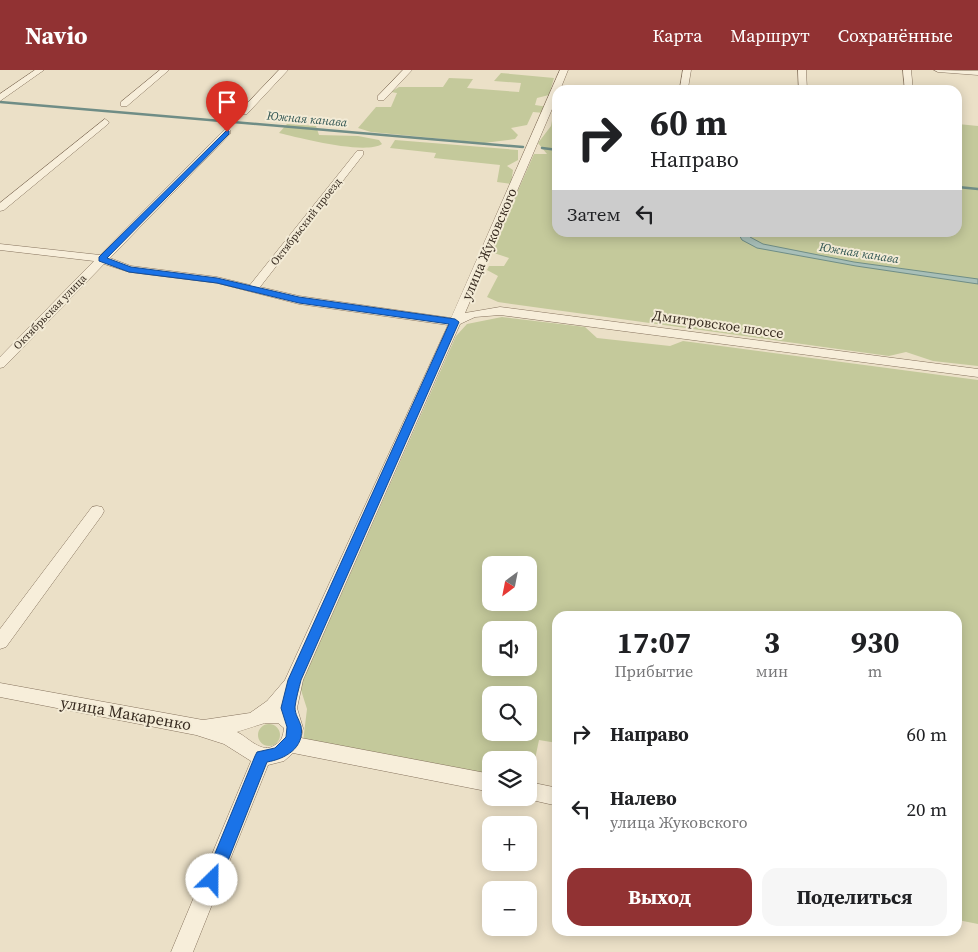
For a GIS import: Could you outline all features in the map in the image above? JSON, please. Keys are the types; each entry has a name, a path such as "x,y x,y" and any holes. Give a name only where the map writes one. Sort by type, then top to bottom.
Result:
{"street":[{"path":"0,98 40,70"},
{"path":"124,104 165,70"},
{"path":"244,112 284,70"},
{"path":"381,98 408,70"},
{"name":"улица Жуковского","path":"558,85 564,70"},
{"path":"684,85 687,70"},
{"path":"802,70 803,85"},
{"path":"907,70 908,85"},
{"path":"938,70 978,73"},
{"name":"улица Жуковского","path":"290,720 289,702 294,680 455,322 552,98"},
{"path":"0,208 105,122"},
{"name":"Октябрьская улица","path":"0,364 227,132"},
{"name":"Октябрьский проезд","path":"252,290 360,153"},
{"path":"0,247 102,259 129,269 217,280 299,300 455,322"},
{"path":"462,306 500,310"},
{"name":"Дмитровское шоссе","path":"455,322 473,314 500,310 978,373"},
{"path":"0,642 97,511"},
{"path":"200,727 229,726 258,718 279,714 290,720 294,732 291,744 278,754 255,752 244,739 246,730 258,718 284,695 294,680"},
{"name":"улица Макаренко","path":"0,690 200,727 234,739 255,752"},
{"path":"291,744 482,781"},
{"path":"182,952 235,826 255,752"},
{"path":"537,793 552,796"}],"green space":[{"path":"501,73 554,78 549,95 537,98 535,105 548,107 544,113 533,112 527,125 511,128 518,135 515,139 484,143 371,132 358,128 376,107 391,107 397,93 391,92 399,87 443,87 449,78 473,79 467,88 519,92 521,83 494,81"},
{"path":"552,121 552,237 962,237 962,124 978,126 978,366 933,361 906,352 889,356 498,302 487,297 498,276 487,270 489,266 504,266 509,258 491,252 534,154 547,154 538,143 551,126"},
{"path":"287,124 316,126 319,135 358,136 379,140 382,144 374,147 347,147 279,133"},
{"path":"395,140 518,150 518,160 507,166 513,170 511,184 497,182 500,165 434,158 436,153 390,148"},
{"path":"502,317 585,327 597,338 670,346 683,341 978,380 978,924 962,921 962,611 552,611 552,742 539,740 537,751 482,751 482,774 303,742 307,709 300,687 456,336 467,324"},
{"path":"269,724 279,731 280,735 273,745 269,746 259,739 258,735 265,725"}],"water":[{"path":"740,237 750,237 763,244 854,262 978,279 978,284 856,266 757,248 742,240"}],"waterway":[{"name":"Южная канава","path":"0,102 523,147"},
{"name":"Южная канава","path":"542,148 552,149"},
{"path":"962,187 978,189"}],"route":[{"path":"212,880 262,756 278,754 291,744 294,726 290,720 288,708 294,680 455,322 299,300 217,280 129,269 102,259 227,132"}]}
